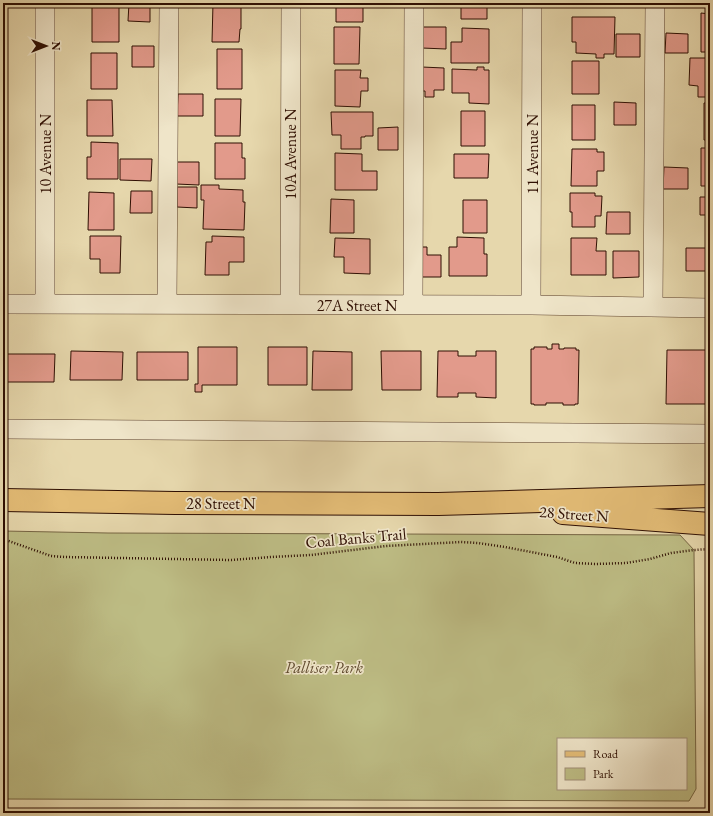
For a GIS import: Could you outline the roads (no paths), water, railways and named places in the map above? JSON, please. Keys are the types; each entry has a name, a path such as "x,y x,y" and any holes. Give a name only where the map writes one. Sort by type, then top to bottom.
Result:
{"main road":[{"name":"28 Street N","path":"3,500 183,503 438,504 710,496"},
{"name":"28 Street N","path":"438,504 710,524"}],"street":[{"name":"10 Avenue N","path":"45,3 45,304"},
{"path":"167,304 169,3"},
{"name":"10A Avenue N","path":"290,304 291,3"},
{"path":"413,305 414,3"},
{"name":"11 Avenue N","path":"531,305 532,3"},
{"path":"653,307 655,3"},
{"name":"27A Street N","path":"3,304 531,305 710,308"},
{"path":"3,429 710,434"}],"park label":[{"name":"Palliser Park","path":"324,667"}]}
